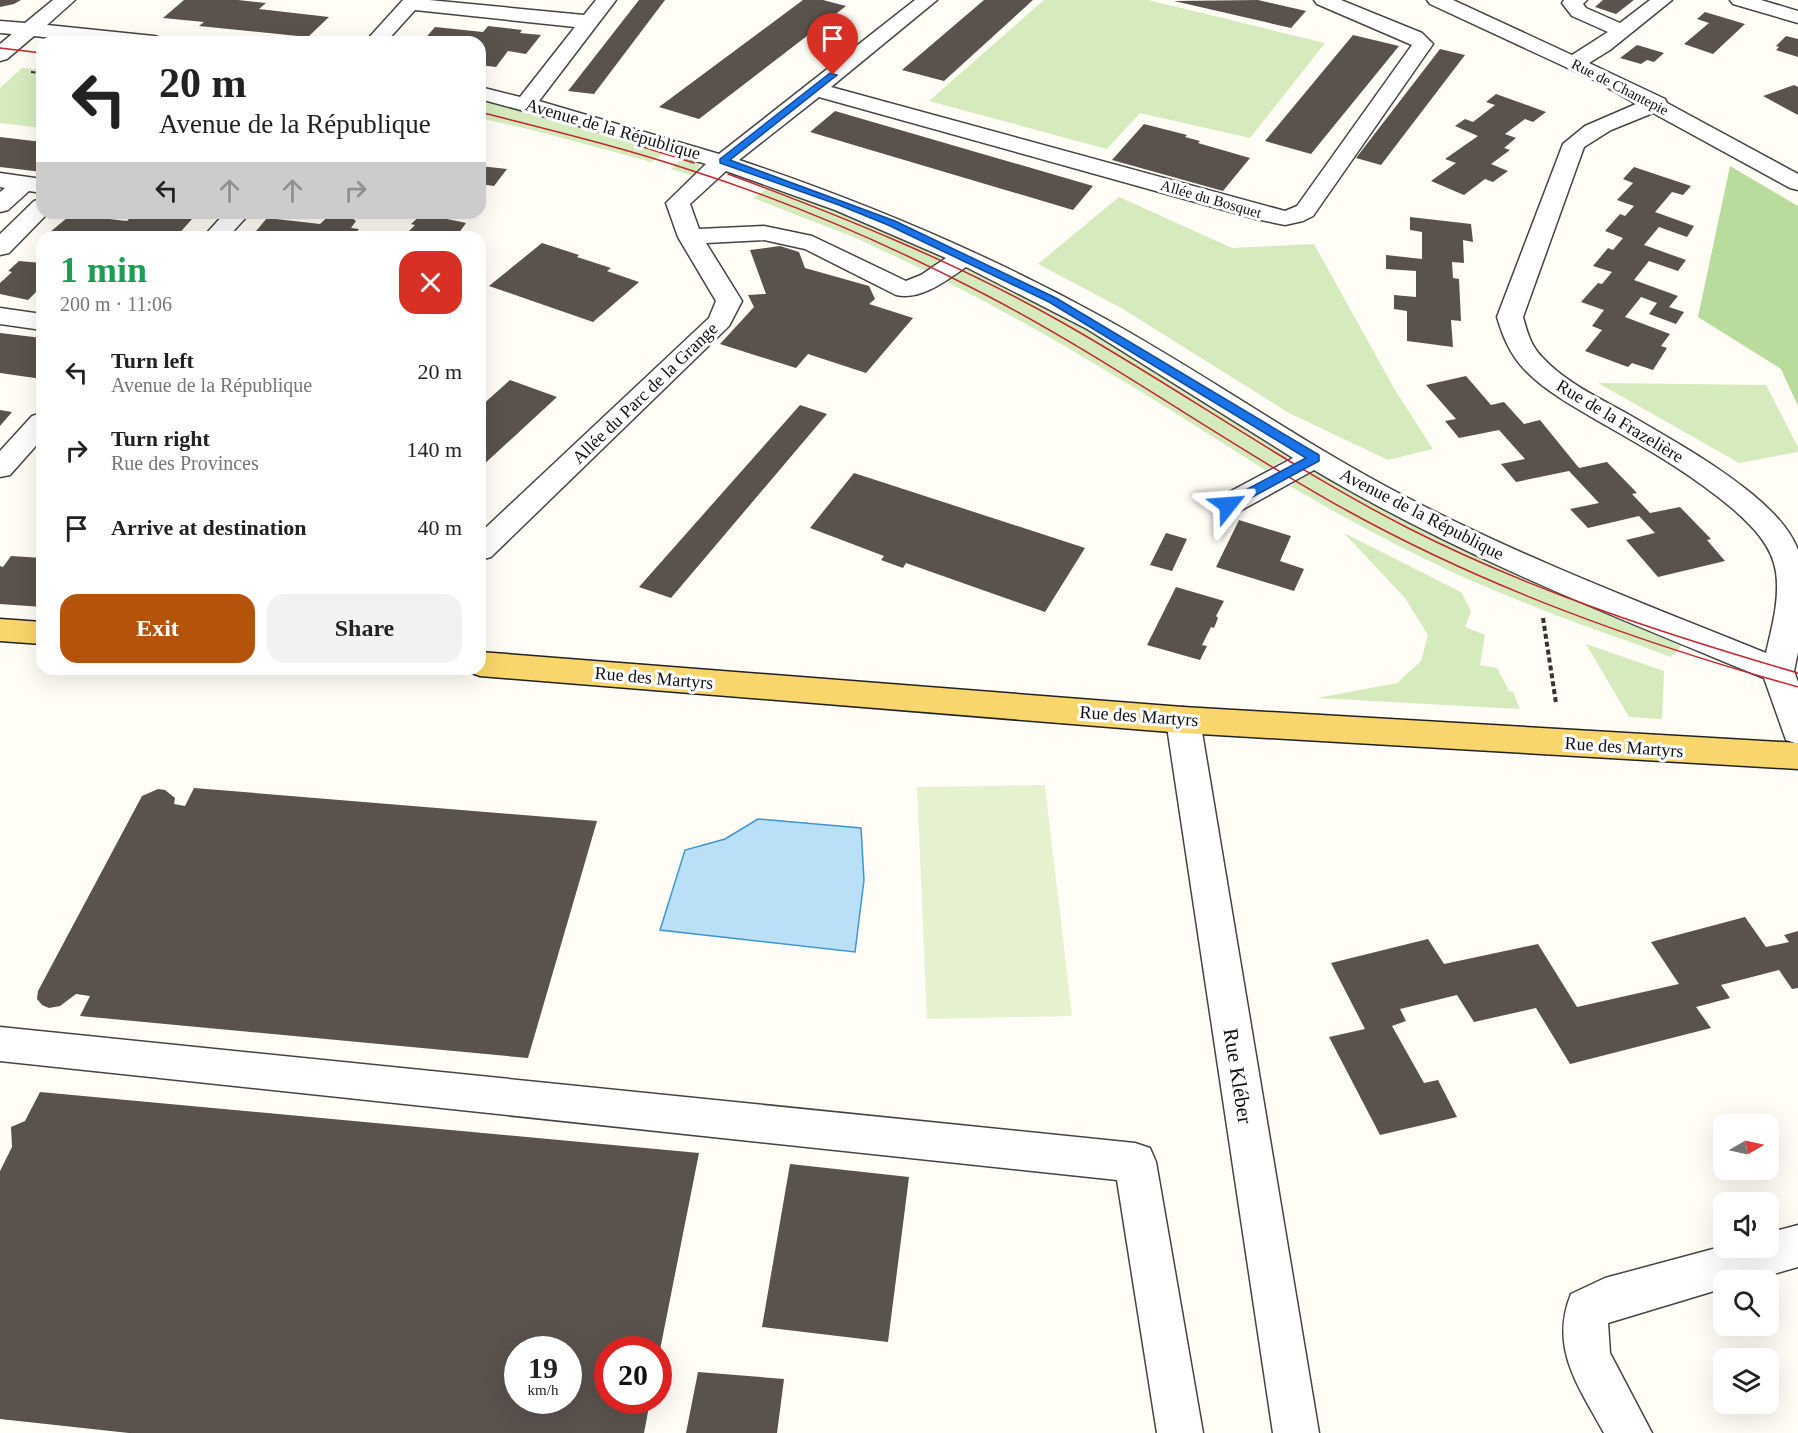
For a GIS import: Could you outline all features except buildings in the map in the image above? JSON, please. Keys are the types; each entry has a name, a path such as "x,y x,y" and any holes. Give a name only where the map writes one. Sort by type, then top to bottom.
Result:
{"main road":[{"path":"0,630 36,633"},
{"name":"Rue des Martyrs","path":"486,664 1183,720 1798,756"}],"street":[{"path":"0,55 65,0"},
{"path":"526,104 606,0"},
{"name":"Allée du Bosquet","path":"815,89 1282,219 1297,216 1305,211 1423,44 1415,37 1324,0"},
{"name":"Rue de Chantepie","path":"1437,0 1657,104 1798,183"},
{"path":"1577,0 1572,3 1579,12 1621,31"},
{"path":"1574,63 1594,53 1662,0"},
{"path":"1740,0 1798,17"},
{"path":"723,161 815,89 918,1"},
{"path":"381,36 412,2 529,7 589,22"},
{"path":"0,27 92,36"},
{"name":"Avenue de la République","path":"486,94 644,136 843,203 964,257 1052,300 1315,458 1381,496 1471,542 1778,671"},
{"name":"Rue de la Frazelière","path":"1657,104 1590,131 1574,144 1510,316 1517,340 1533,363 1564,389 1663,446 1719,482 1762,518 1781,544 1791,571 1792,606 1778,671"},
{"name":"Allée du Parc de la Grange","path":"486,544 720,321 729,301 722,284 700,257 678,203 723,161"},
{"path":"0,180 33,184"},
{"path":"0,205 33,184"},
{"path":"0,248 36,212"},
{"path":"221,231 232,219"},
{"path":"690,237 764,233 812,243 905,290 930,280 964,257"},
{"path":"0,316 36,321"},
{"path":"0,468 36,429"},
{"path":"1228,505 1315,458"},
{"path":"1778,671 1798,731"},
{"name":"Rue Kléber","path":"1183,720 1296,1433"},
{"path":"0,1044 1135,1162 1179,1433"},
{"path":"1629,1433 1588,1358 1585,1330 1587,1310 1605,1299 1798,1246"}],"path":[{"path":"1544,618 1562,743"}],"green space":[{"path":"1044,0 1148,0 1325,43 1250,138 1140,113 1107,149 929,101"},
{"path":"22,68 36,69 36,127 0,123 0,88"},
{"path":"486,99 671,149 651,162 486,119"},
{"path":"686,154 700,161 699,169 694,176 671,169"},
{"path":"1730,166 1798,206 1798,406 1781,369 1698,317"},
{"path":"772,185 821,201 946,255 926,271 856,238 753,198"},
{"path":"1119,197 1232,248 1314,244 1395,390 1433,449 1388,460 1289,413 1123,309 1038,264"},
{"path":"968,267 1073,318 1293,455 1265,470 1067,348 945,281"},
{"path":"1598,383 1766,385 1798,447 1798,452 1739,463"},
{"path":"1315,469 1682,645 1671,657 1537,608 1430,562 1345,518 1290,486"},
{"path":"1344,533 1461,592 1471,611 1465,627 1485,635 1480,665 1497,668 1509,691 1513,692 1520,709 1317,698 1397,683 1421,661 1428,635 1405,598"},
{"path":"1586,644 1664,671 1662,719 1629,717"},
{"path":"1045,785 1072,1016 927,1019 917,787"}],"water":[{"path":"758,819 861,828 864,880 855,952 660,930 685,850 725,839"}],"tram line":[{"path":"0,48 36,52"},
{"path":"486,114 664,162 765,196 840,226 949,276 1030,319 1300,484 1455,565 1567,612 1681,652 1798,687"},
{"path":"640,146 694,163"},
{"path":"728,174 900,242 1025,302 1108,349 1321,480 1455,551 1599,610 1798,673"}],"route":[{"path":"833,75 723,161 843,203 892,223 1052,300 1114,335 1315,458 1228,505"}]}
